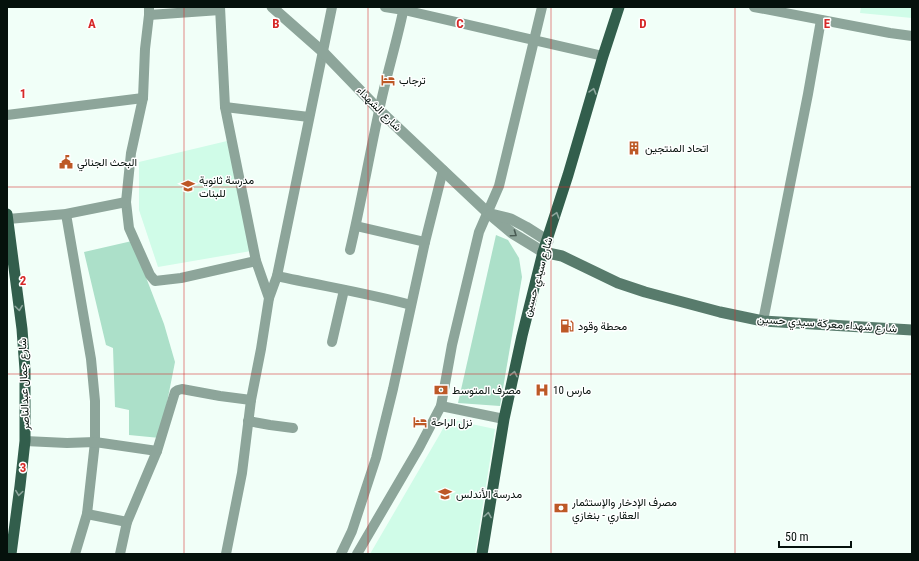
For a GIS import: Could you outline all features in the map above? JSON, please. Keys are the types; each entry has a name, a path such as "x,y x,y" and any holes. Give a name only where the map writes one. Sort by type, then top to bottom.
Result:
{"main road":[{"name":"شارع سيدي حسين","path":"482,554 504,419 522,336 543,252 548,241 619,7"},
{"name":"شارع جمال عبدالناصر","path":"7,216 22,329 25,370 25,442 10,554"},
{"name":"شارع شهداء معركة سيدي حسين","path":"548,241 562,256"},
{"name":"شارع شهداء معركة سيدي حسين","path":"543,252 562,256 618,283 645,292 720,312 763,321 912,330"}],"street":[{"path":"226,554 242,473 251,400 269,298 277,276 332,7"},
{"path":"385,7 404,8 603,56"},
{"path":"357,554 422,442 441,406 452,345 479,232 499,186 542,7"},
{"path":"754,7 912,36"},
{"name":"شارع الشهداء","path":"275,8 323,52 379,110 487,212 512,233 543,252"},
{"path":"350,250 379,110 393,59 404,8"},
{"path":"256,261 181,278 155,281 150,275 129,228 126,202 131,153 143,98 145,49 149,11 220,9 225,107 256,261 269,298"},
{"path":"763,321 807,102 821,20"},
{"path":"7,115 143,98"},
{"path":"225,107 310,117"},
{"path":"341,554 352,531 376,458 442,170"},
{"path":"7,216 66,214 126,202"},
{"path":"487,212 511,219 548,241"},
{"path":"66,214 91,359 96,401 95,442 87,514 75,554"},
{"path":"356,226 425,242"},
{"path":"277,276 392,299 411,305"},
{"path":"332,342 344,290"},
{"path":"120,554 127,522 156,451 175,392 182,389 251,400"},
{"path":"441,406 504,419"},
{"path":"248,421 293,428"},
{"path":"25,442 95,442 156,451"},
{"path":"87,514 127,522"}],"shaded area":[{"path":"861,7 912,7 912,18 860,13"},
{"name":"مدرسة ثانوية للبنات","path":"227,141 251,251 158,267 139,210 139,162"},
{"path":"496,235 508,240 519,258 522,277 500,406 458,403"},
{"path":"132,241 164,324 175,362 160,438 129,435 129,410 115,407 113,348 106,345 84,252"},
{"name":"مدرسة الأندلس","path":"448,419 495,429 475,554 370,554 440,434"}],"place":[{"name":"ترجاب","path":"388,80"},
{"name":"اتحاد المنتجين","path":"634,148"},
{"name":"البحث الجنائي","path":"66,162"},
{"name":"مدرسة ثانوية للبنات","path":"188,186"},
{"name":"محطة وقود","path":"567,326"},
{"name":"مصرف المتوسط","path":"441,390"},
{"name":"10 مارس","path":"542,390"},
{"name":"نزل الراحة","path":"420,422"},
{"name":"مدرسة الأندلس","path":"445,494"},
{"name":"مصرف الإدخار والإستثمار العقاري - بنغازي","path":"561,508"}]}
